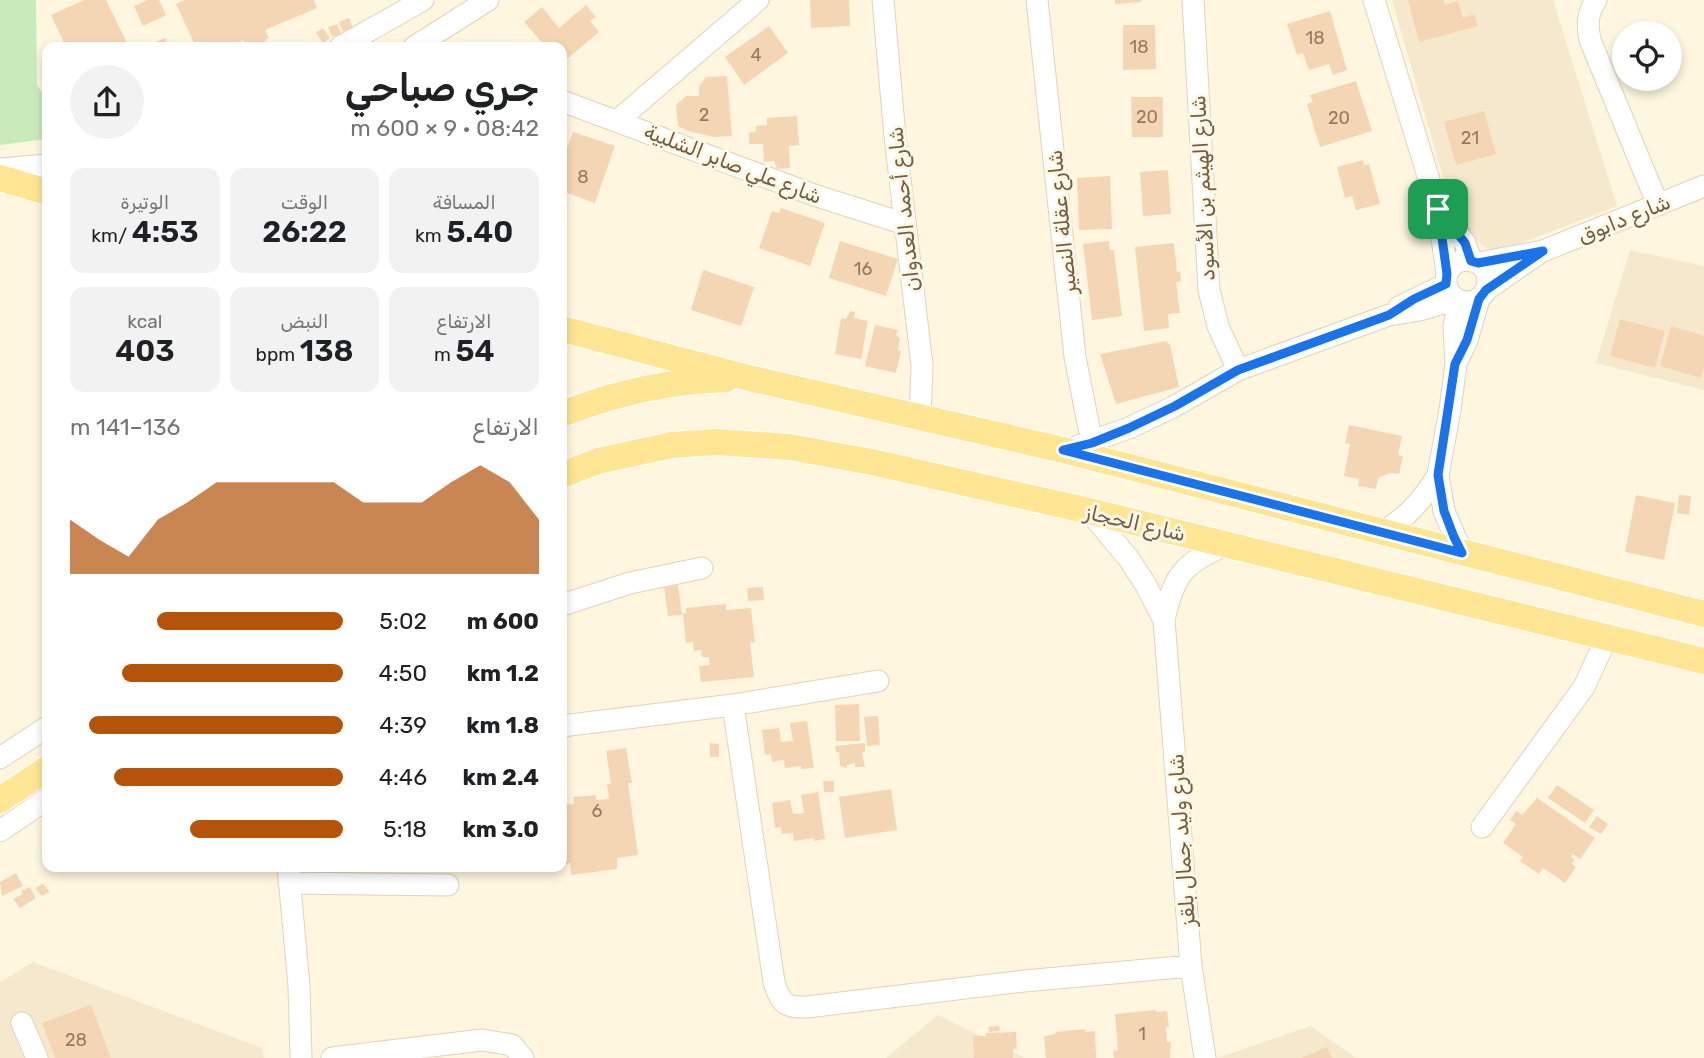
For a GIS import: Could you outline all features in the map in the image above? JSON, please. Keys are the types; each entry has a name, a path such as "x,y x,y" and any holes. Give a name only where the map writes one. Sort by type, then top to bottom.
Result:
{"main road":[{"path":"0,178 42,191"},
{"path":"567,330 749,378 1063,450 1704,614"},
{"path":"567,412 589,403 658,384 749,378"},
{"name":"شارع الحجاز","path":"567,473 598,461 650,449 695,443 789,447 872,462 1089,511 1704,661"},
{"path":"0,780 42,752"},
{"path":"0,800 42,772"}],"street":[{"path":"349,42 423,0"},
{"path":"617,121 758,0"},
{"name":"شارع أحمد العدوان","path":"883,0 922,365 920,417"},
{"name":"شارع عقلة النصير","path":"1037,0 1075,357 1092,443"},
{"name":"شارع الهيثم بن الأسود","path":"1193,0 1209,290 1219,326 1238,370"},
{"path":"1374,0 1462,291 1454,326 1455,364 1438,475 1444,511 1462,553"},
{"path":"1595,0 1589,10 1587,22 1590,40 1658,205"},
{"path":"421,42 479,3"},
{"name":"شارع علي صابر الشلبية","path":"567,103 814,195 905,224"},
{"path":"0,169 42,165"},
{"name":"شارع دابوق","path":"1543,251 1454,265 1462,291 1543,251 1704,186"},
{"path":"1063,450 1092,443 1175,406 1238,370 1389,315 1414,299 1462,291 1487,275 1474,262 1465,243 1438,209"},
{"path":"1383,533 1410,513 1438,475"},
{"name":"شارع وليد جمال بلقز","path":"1089,511 1137,571 1164,620"},
{"name":"شارع وليد جمال بلقز","path":"1205,1058 1192,966 1164,620 1170,594 1181,572 1195,559 1226,545"},
{"path":"567,603 630,583 702,568"},
{"path":"1482,827 1584,687 1608,637"},
{"path":"567,725 733,705 878,681"},
{"path":"733,705 774,982 784,1003 807,1007 1024,981 1192,966"},
{"path":"0,758 42,730"},
{"path":"0,831 42,802"},
{"path":"301,1058 299,986 288,874 448,886"},
{"path":"22,1023 37,1058"},
{"path":"332,1058 482,1041 512,1045 523,1058"}],"shaded area":[{"path":"1392,0 1553,0 1617,206 1494,254 1457,226"},
{"path":"1630,250 1704,266 1704,390 1596,363"},
{"path":"33,962 262,1048 264,1058 0,1058 0,982"},
{"path":"938,1015 1025,1058 886,1058"},
{"path":"1311,1026 1356,1058 1217,1058"}],"green space":[{"path":"0,0 36,0 37,85 42,92 42,140 0,145"}],"building":[{"path":"84,0 106,0 127,42 64,42 51,15"},
{"path":"147,0 159,0 166,15 143,26 134,6"},
{"path":"184,0 314,0 317,8 265,30 269,38 266,42 194,42 176,4"},
{"path":"810,0 849,0 850,26 811,28"},
{"path":"1115,0 1141,0 1141,2 1115,4"},
{"path":"1408,0 1443,0 1445,5 1458,1 1463,18 1474,14 1478,26 1419,42"},
{"path":"586,5 596,17 590,21 599,32 567,59 567,42 542,42 524,22 542,7 559,28"},
{"path":"1330,11 1347,70 1333,75 1329,64 1309,70 1303,53 1297,55 1287,24"},
{"path":"349,18 353,28 343,32 339,22"},
{"path":"337,24 341,34 332,37 328,27"},
{"path":"1123,25 1155,25 1156,69 1123,70"},
{"path":"769,26 788,53 744,85 725,57"},
{"path":"323,28 330,38 322,42 316,33"},
{"path":"727,76 732,136 714,137 678,126 676,105 686,96 699,96 699,86 706,77"},
{"path":"1356,81 1372,131 1320,147 1307,104 1313,102 1310,95"},
{"path":"1131,97 1163,97 1163,137 1132,137"},
{"path":"1484,111 1496,154 1456,165 1444,122"},
{"path":"797,116 799,145 789,146 790,168 777,169 774,161 764,162 763,144 749,144 749,133 756,132 756,126 767,125 767,118"},
{"path":"573,132 615,146 595,203 567,193 567,149"},
{"path":"1363,160 1364,165 1369,164 1380,204 1356,210 1352,196 1345,198 1337,167"},
{"path":"1168,170 1171,214 1143,216 1140,172"},
{"path":"1110,176 1112,229 1079,230 1077,178"},
{"path":"781,208 825,223 810,266 759,248 772,211 779,213"},
{"path":"840,241 898,259 886,296 829,278"},
{"path":"1109,241 1110,250 1114,250 1122,316 1092,320 1083,244"},
{"path":"1174,243 1177,272 1180,271 1181,281 1176,282 1180,313 1168,314 1169,328 1144,331 1135,247"},
{"path":"703,270 754,287 741,326 691,310"},
{"path":"850,311 855,312 854,318 868,321 861,359 835,354 841,318 846,319"},
{"path":"1620,319 1665,331 1655,368 1610,356"},
{"path":"875,325 898,330 898,350 901,351 896,373 865,366"},
{"path":"1671,326 1704,336 1704,367 1701,378 1660,366"},
{"path":"1166,341 1170,345 1179,387 1116,404 1100,354"},
{"path":"1349,425 1402,436 1398,455 1403,456 1399,474 1390,473 1378,478 1376,489 1358,486 1359,479 1344,476 1350,444 1345,443"},
{"path":"1636,495 1675,503 1664,560 1625,552"},
{"path":"1679,495 1691,496 1689,515 1677,513"},
{"path":"678,585 682,615 668,616 664,587"},
{"path":"763,587 764,600 748,601 747,588"},
{"path":"726,604 726,610 751,608 755,642 750,643 754,677 701,682 699,666 710,665 709,657 702,657 701,650 694,651 693,642 686,643 683,613 686,613 686,608"},
{"path":"859,704 860,741 836,741 835,705"},
{"path":"878,716 880,745 867,746 864,717"},
{"path":"807,721 814,768 785,768 784,760 772,762 771,754 765,755 762,730 779,728 781,742 793,741 790,723"},
{"path":"710,743 719,744 719,757 710,757"},
{"path":"865,743 865,751 862,753 865,767 855,767 855,763 847,765 847,768 840,766 839,752 836,752 835,746"},
{"path":"626,748 638,855 617,858 617,869 571,875 570,863 567,864 567,805 574,804 573,797 596,795 596,800 609,799 607,784 611,784 606,751"},
{"path":"823,781 834,781 834,792 824,792"},
{"path":"1557,785 1594,810 1585,823 1548,798"},
{"path":"891,789 897,830 845,838 839,797"},
{"path":"818,792 825,839 794,841 793,833 782,834 781,827 775,828 772,803 790,800 793,814 804,813 801,795"},
{"path":"1537,798 1595,838 1580,859 1573,854 1571,857 1574,859 1572,864 1576,867 1565,883 1543,868 1539,874 1520,861 1523,857 1503,843 1516,824 1510,820 1516,811 1522,815"},
{"path":"1597,816 1608,824 1601,834 1589,827"},
{"path":"16,873 23,886 2,896 0,882"},
{"path":"43,884 50,892 42,896 35,888"},
{"path":"30,887 36,898 20,908 13,899"},
{"path":"91,1005 111,1058 55,1058 42,1023"},
{"path":"1167,1011 1170,1058 1114,1058 1113,1051 1118,1050 1115,1014"},
{"path":"999,1026 1000,1031 989,1032 988,1027"},
{"path":"1085,1029 1085,1032 1095,1031 1096,1058 1046,1058 1044,1036"},
{"path":"1016,1032 1017,1049 1013,1049 1013,1058 974,1058 973,1036"},
{"path":"1327,1047 1332,1058 1301,1058"}],"route":[{"path":"1438,209 1465,243 1471,261 1478,263 1543,251 1486,290 1479,299 1467,340 1455,364 1438,475 1444,511 1462,553 1063,450 1092,443 1129,428 1175,406 1238,370 1389,315 1414,299 1446,284 1438,209"}]}
